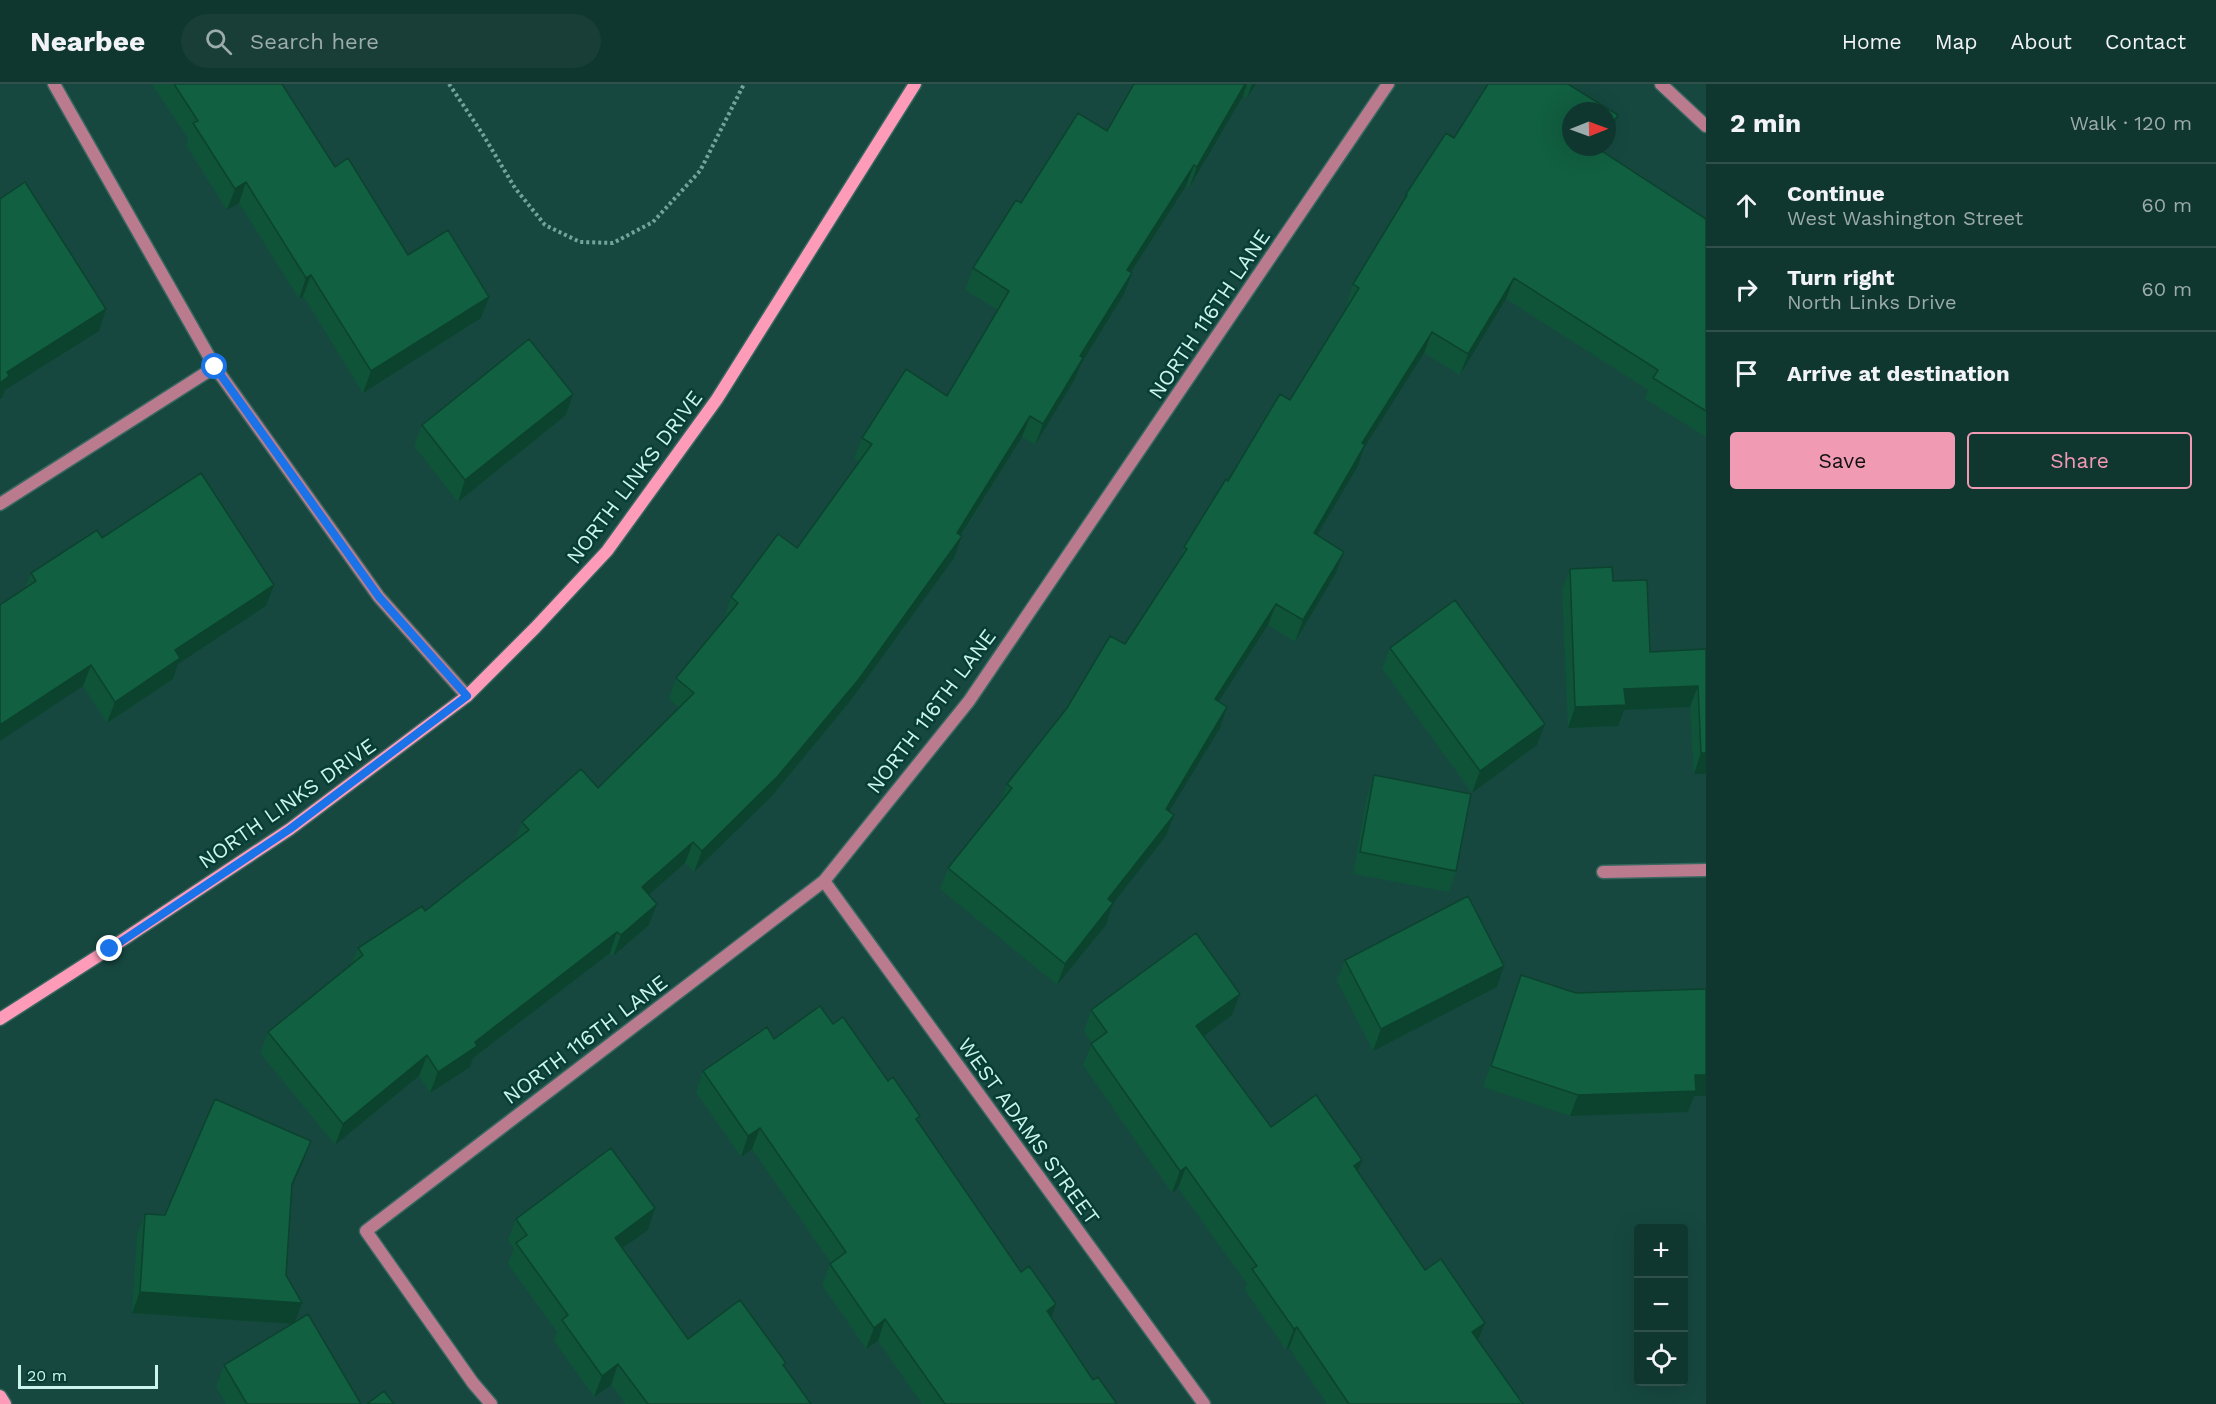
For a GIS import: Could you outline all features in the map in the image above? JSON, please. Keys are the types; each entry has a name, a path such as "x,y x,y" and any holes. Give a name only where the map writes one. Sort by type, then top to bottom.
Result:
{"street":[{"path":"54,84 215,367 379,597 467,696"},
{"name":"NORTH LINKS DRIVE","path":"0,1019 290,829 467,696 535,628 607,551 717,399 915,84"},
{"name":"NORTH 116TH LANE","path":"491,1404 473,1383 366,1231 824,881 969,701 1388,84"},
{"path":"1661,84 1706,126"},
{"path":"0,504 215,367"},
{"path":"1603,872 1706,870"},
{"name":"WEST ADAMS STREET","path":"824,881 1204,1404"},
{"path":"0,1396 5,1404"}],"path":[{"path":"449,84 482,133 514,188 545,225 580,242 613,243 652,222 700,171 744,84"}],"building":[{"path":"174,84 282,84 335,167 348,158 408,255 448,230 489,297 371,371 311,275 306,278 246,182 235,189 193,123 198,121"},
{"path":"1134,84 1245,84 1197,167 1194,165 1127,270 1132,273 1080,356 1083,358 1043,424 1030,416 957,533 962,536 859,679 778,776 702,851 693,842 642,887 657,904 621,935 617,932 475,1042 477,1046 438,1072 427,1055 343,1124 268,1032 363,955 358,948 422,906 425,911 529,830 522,822 581,769 598,788 694,693 676,678 738,603 731,597 778,534 797,548 872,444 862,438 906,369 947,396 1009,291 973,268 1016,200 1021,203 1078,113 1107,131"},
{"path":"1488,84 1568,84 1597,102 1562,102 1562,156 1609,156 1706,219 1706,411 1653,378 1658,370 1514,278 1468,354 1432,332 1362,443 1365,445 1314,533 1344,552 1303,620 1276,604 1215,699 1227,707 1166,809 1174,815 1108,899 1113,903 1065,964 948,868 1012,788 1007,784 1067,708 1110,636 1125,644 1187,549 1184,547 1226,479 1228,481 1280,394 1290,400 1359,288 1353,284 1406,194 1446,133 1454,138"},
{"path":"25,182 106,309 7,372 9,376 0,383 0,199"},
{"path":"529,339 573,394 465,480 422,425"},
{"path":"201,473 274,585 175,650 180,658 115,702 91,665 0,725 0,605 36,581 31,573 97,530 102,538"},
{"path":"1612,567 1613,581 1647,580 1650,652 1706,649 1706,753 1701,753 1698,686 1624,689 1626,705 1575,707 1570,569"},
{"path":"1455,600 1545,724 1480,771 1390,648"},
{"path":"1374,775 1471,794 1456,871 1360,852"},
{"path":"1468,896 1504,966 1381,1029 1345,960"},
{"path":"1196,933 1240,994 1196,1026 1271,1127 1316,1095 1362,1160 1354,1166 1425,1270 1441,1259 1485,1323 1472,1332 1523,1404 1349,1404 1297,1327 1294,1329 1252,1269 1257,1266 1186,1167 1180,1171 1091,1044 1107,1032 1091,1010"},
{"path":"1521,975 1576,993 1706,989 1706,1075 1695,1075 1696,1091 1578,1095 1491,1066"},
{"path":"820,1006 833,1024 843,1017 888,1081 893,1077 920,1116 916,1119 1021,1272 1029,1266 1056,1304 1047,1311 1093,1380 1098,1377 1117,1404 945,1404 885,1319 874,1328 830,1264 846,1252 760,1128 748,1136 703,1071 767,1027 774,1039"},
{"path":"215,1099 311,1141 292,1184 286,1275 302,1303 140,1292 145,1214 165,1215"},
{"path":"611,1148 655,1208 615,1238 688,1339 740,1300 786,1363 783,1365 811,1404 648,1404 618,1364 602,1376 562,1320 568,1315 516,1243 527,1235 516,1219"},
{"path":"308,1314 361,1404 247,1404 224,1365"},
{"path":"384,1391 394,1404 367,1404"}],"route":[{"path":"110,949 290,829 467,696 379,597 215,367"}]}
